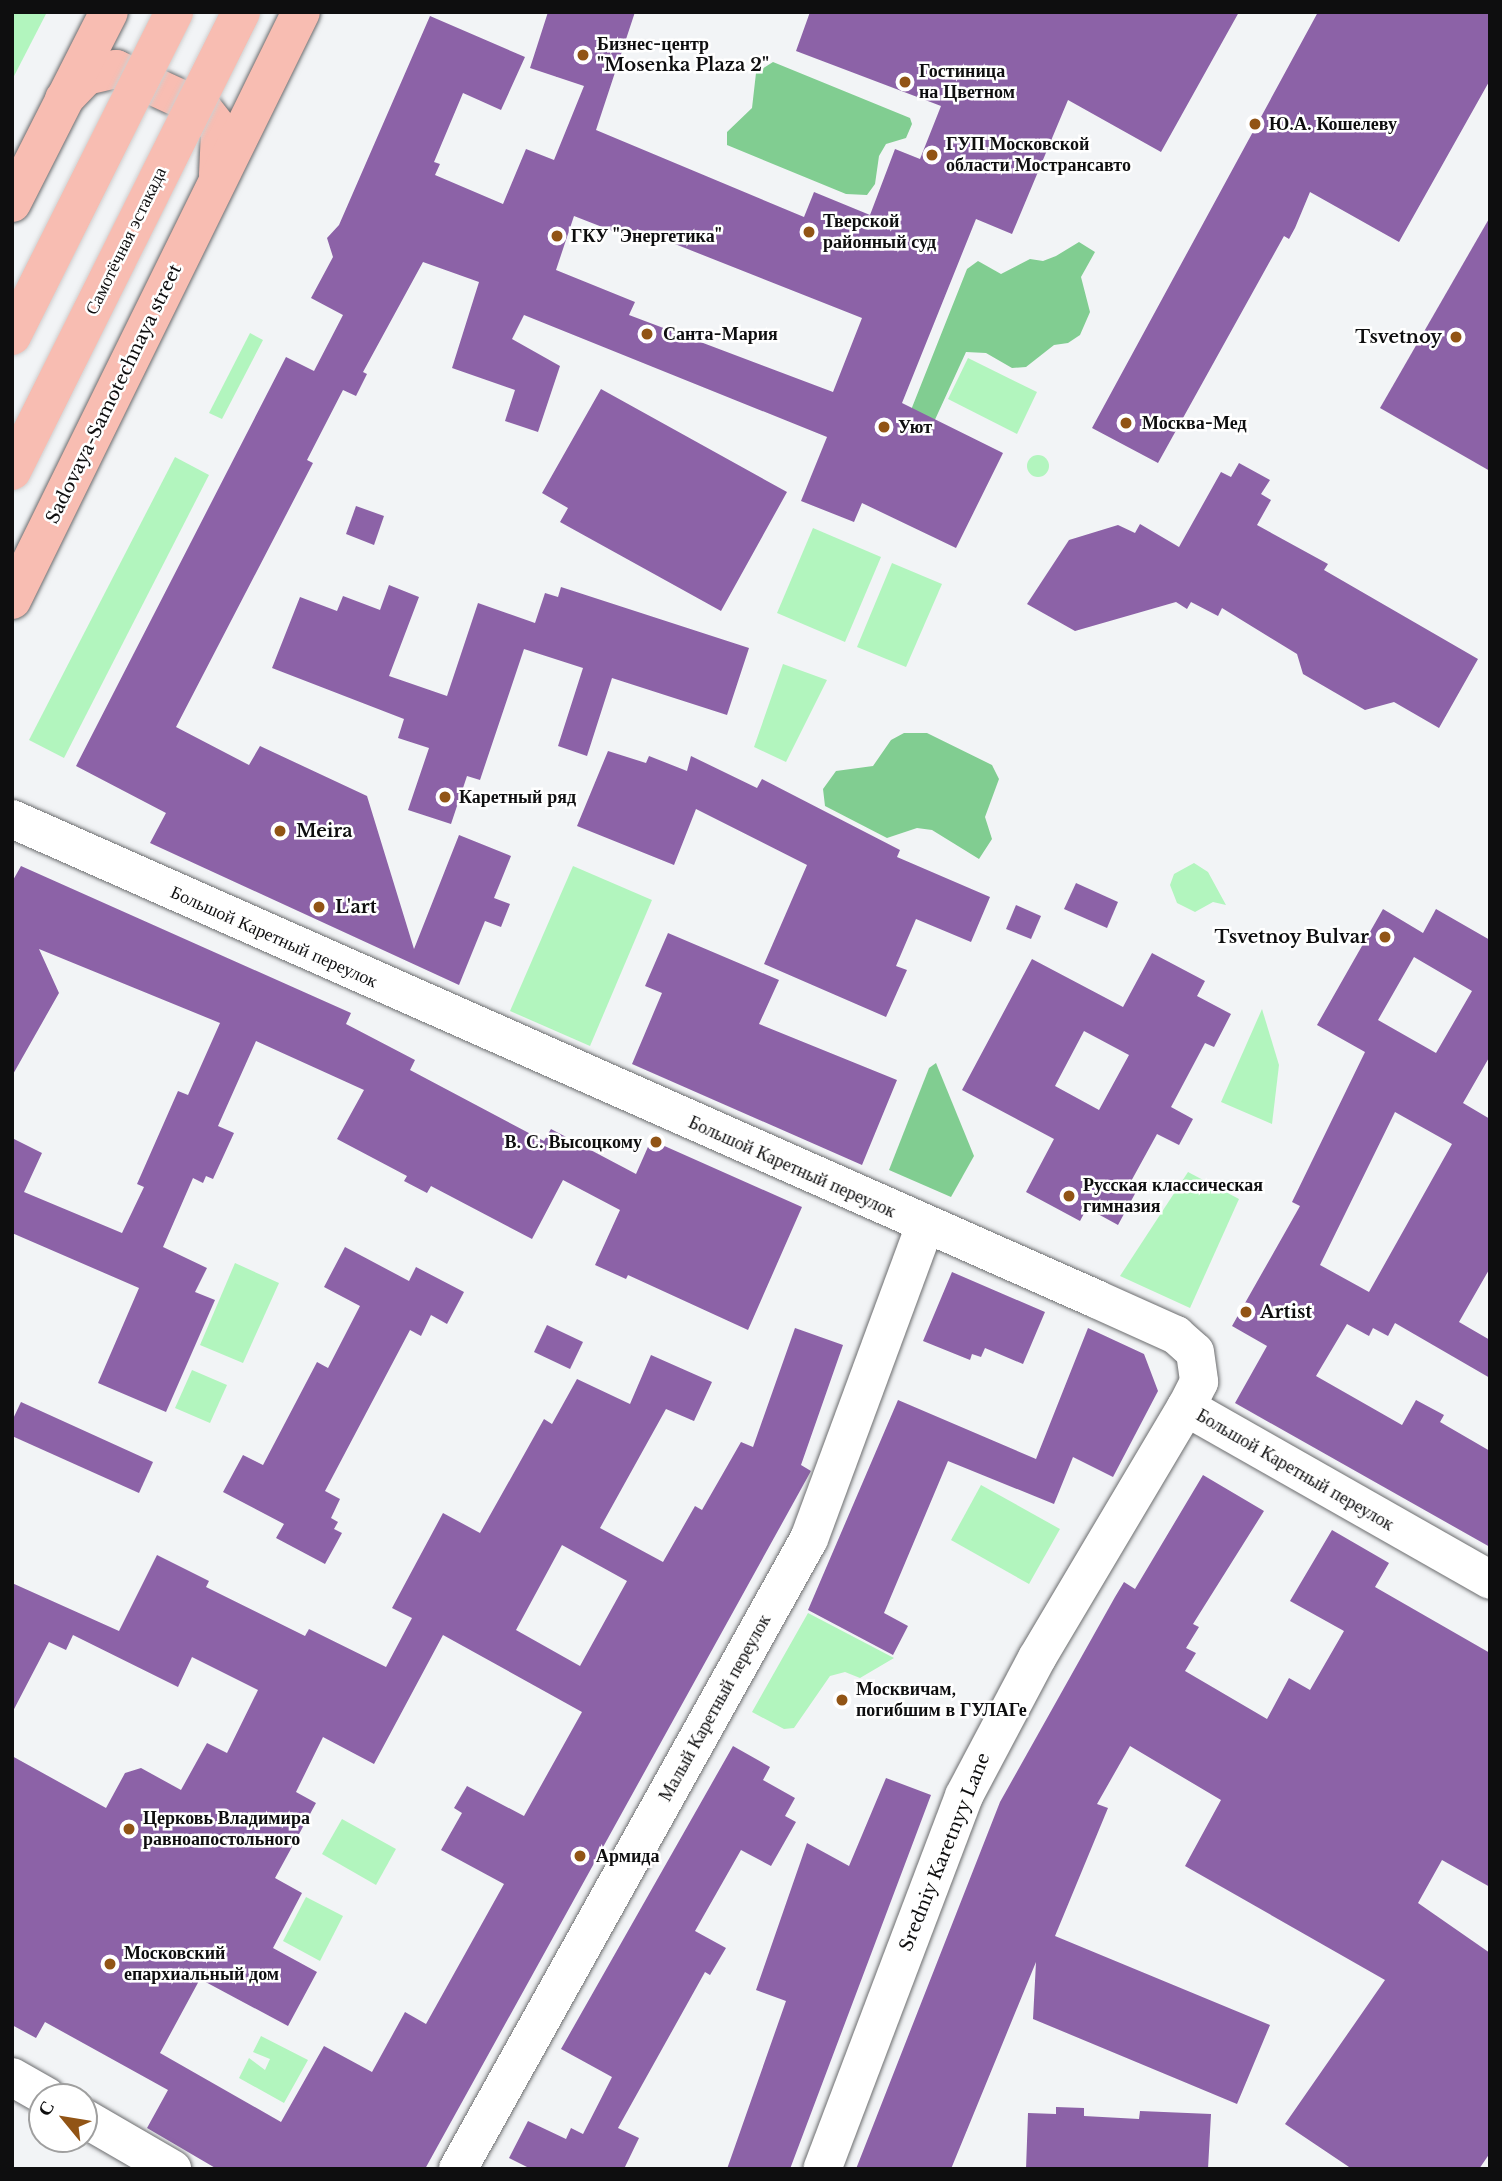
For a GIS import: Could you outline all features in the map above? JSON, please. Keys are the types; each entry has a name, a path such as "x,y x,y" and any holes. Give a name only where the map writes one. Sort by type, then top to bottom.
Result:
{"main road":[{"path":"12,202 109,12"},
{"path":"12,336 174,12"},
{"name":"Самотёчная эстакада","path":"12,471 241,12"},
{"name":"Sadovaya-Samotechnaya street","path":"12,600 301,12"},
{"path":"64,99 86,76 116,69 204,109 216,122 222,140 216,187"}],"street":[{"name":"Большой Каретный переулок","path":"12,819 1187,1342 1199,1365 1199,1382 1186,1407 1490,1580"},
{"name":"Малый Каретный переулок","path":"458,2169 808,1539 925,1226"},
{"name":"Sredniy Karetnyy Lane","path":"821,2169 960,1806 990,1741 1186,1407"},
{"path":"12,2077 28,2086"},
{"path":"98,2126 172,2169"}],"green space":[{"path":"12,12 47,12 12,80"},
{"path":"773,62 910,118 912,124 906,138 886,144 879,156 875,184 867,195 846,194 727,145 727,132 752,108 756,73"},
{"path":"1079,242 1095,252 1081,277 1090,312 1080,335 1068,343 1054,345 1026,367 1012,368 986,353 966,352 922,448 911,410 967,269 978,261 1001,274 1030,259 1043,261 1056,256"},
{"path":"250,333 263,340 222,419 209,413"},
{"path":"968,358 1037,392 1017,434 948,399"},
{"path":"1038,455 1048,462 1049,466 1042,476 1038,477 1028,470 1027,466 1034,456"},
{"path":"175,457 209,475 64,758 29,740"},
{"path":"813,528 881,557 845,642 777,613"},
{"path":"892,563 942,584 906,667 857,647"},
{"path":"783,664 827,680 786,762 754,747"},
{"path":"904,733 927,733 992,765 999,779 985,817 992,839 979,859 932,830 917,828 887,838 825,806 823,789 836,771 873,766 891,740"},
{"path":"1194,863 1208,872 1226,905 1213,902 1195,912 1177,903 1170,885 1174,874"},
{"path":"573,866 652,900 590,1046 510,1011"},
{"path":"1262,1009 1279,1065 1272,1124 1221,1102"},
{"path":"936,1063 974,1156 951,1197 889,1170 929,1068"},
{"path":"1188,1172 1239,1199 1190,1308 1120,1276"},
{"path":"235,1263 279,1283 243,1363 200,1345"},
{"path":"192,1370 227,1385 210,1423 175,1408"},
{"path":"981,1485 1060,1529 1029,1584 951,1540"},
{"path":"808,1613 894,1658 860,1678 845,1672 830,1676 794,1728 784,1729 752,1712"},
{"path":"342,1819 396,1849 376,1885 322,1854"},
{"path":"306,1897 343,1916 320,1961 283,1941"},
{"path":"261,2036 308,2060 284,2103 239,2078 249,2058 265,2070 270,2059 253,2052"}],"building":[{"path":"548,12 635,12 596,130 804,217 814,192 870,215 895,149 920,159 941,106 796,51 810,12 1239,12 1161,152 1068,100 1012,234 976,219 902,403 1003,453 956,548 862,503 854,522 801,501 827,437 524,315 512,339 560,366 538,432 505,421 515,390 452,368 479,282 423,262 363,372 367,374 356,396 343,390 307,460 313,463 176,727 249,765 260,746 367,796 414,949 459,835 511,856 494,898 510,904 501,927 485,921 459,985 150,843 166,813 76,766 286,357 314,371 343,315 311,298 333,257 327,238 339,225 430,16 525,57 501,110 463,93 434,162 440,164 435,175 503,204 526,149 554,160 584,86 530,68","holes":["574,216 633,239 637,229 862,318 833,392 629,315 635,302 556,270"]},
{"path":"1318,12 1490,12 1490,80 1399,242 1310,192 1289,239 1284,236 1158,463 1092,428"},
{"name":"Tsvetnoy","path":"1490,217 1490,471 1380,408"},
{"path":"601,389 787,492 721,611 560,522 568,508 542,493"},
{"path":"1239,463 1270,480 1261,494 1271,500 1257,525 1328,564 1324,570 1478,659 1439,728 1394,702 1365,710 1303,674 1297,654 1222,608 1218,616 1191,602 1187,609 1176,602 1075,631 1027,604 1069,540 1118,525 1135,533 1140,524 1179,547 1221,472 1231,477"},
{"path":"356,506 384,516 374,545 346,534"},
{"path":"389,585 419,597 389,676 447,696 478,603 535,623 545,593 558,597 561,587 749,648 727,715 612,678 587,756 558,746 583,668 524,649 480,780 467,776 451,824 408,810 429,748 398,738 404,719 272,668 300,597 337,611 343,596 380,610"},
{"path":"608,751 646,763 649,756 687,771 691,756 757,788 762,779 900,850 897,857 990,897 971,942 916,919 896,966 907,970 886,1017 764,964 807,865 696,809 674,865 577,826"},
{"path":"21,866 351,1013 346,1024 415,1060 410,1070 544,1141 551,1129 636,1174 651,1140 802,1207 748,1330 628,1275 626,1279 595,1265 620,1210 563,1180 532,1239 431,1186 427,1193 404,1181 407,1176 337,1139 364,1090 256,1041 218,1126 234,1133 213,1179 206,1176 203,1183 193,1178 163,1247 207,1268 195,1292 215,1300 166,1412 98,1383 139,1288 12,1233 12,1138 42,1153 24,1192 122,1233 144,1187 137,1184 178,1091 188,1095 220,1023 39,949 59,993 12,1076 12,882"},
{"path":"1076,883 1118,902 1107,928 1064,909"},
{"path":"1016,905 1041,916 1031,939 1006,929"},
{"path":"1383,909 1423,933 1436,909 1490,940 1490,1056 1463,1103 1490,1119 1490,1268 1459,1322 1490,1340 1490,1378 1395,1323 1388,1336 1373,1328 1369,1336 1347,1324 1316,1376 1402,1425 1416,1400 1444,1415 1440,1422 1490,1451 1490,1547 1235,1403 1267,1346 1232,1326 1300,1206 1292,1202 1365,1052 1317,1025","holes":["1414,957 1472,991 1436,1053 1378,1020","1395,1112 1452,1144 1369,1292 1320,1265"]},
{"path":"668,933 779,980 759,1024 897,1080 862,1165 632,1064 662,993 645,986"},
{"path":"1152,953 1205,981 1197,996 1231,1014 1214,1047 1205,1043 1171,1107 1193,1119 1179,1145 1157,1134 1129,1185 1137,1190 1118,1225 1087,1208 1080,1221 1026,1192 1054,1139 962,1090 1032,959 1123,1007","holes":["1084,1031 1129,1055 1099,1110 1055,1086"]},
{"path":"345,1247 409,1281 416,1267 464,1292 447,1324 431,1315 421,1336 410,1330 325,1491 340,1499 331,1518 338,1522 334,1529 342,1533 325,1564 276,1538 284,1524 223,1492 243,1455 263,1465 317,1362 328,1368 360,1306 324,1287"},
{"path":"952,1272 1045,1312 1023,1364 985,1348 981,1357 972,1354 970,1360 923,1341"},
{"path":"547,1325 583,1342 570,1369 534,1352"},
{"path":"795,1328 843,1345 801,1465 811,1471 425,2169 217,2169 147,2128 168,2090 45,2022 36,2038 12,2025 12,1756 106,1808 125,1773 141,1768 181,1790 207,1743 227,1753 258,1690 192,1657 178,1687 73,1635 66,1650 49,1642 12,1713 12,1583 119,1631 157,1555 209,1581 206,1587 305,1636 309,1629 386,1667 412,1618 392,1608 443,1513 480,1533 544,1419 552,1424 577,1379 630,1404 651,1355 712,1382 694,1421 666,1409 600,1528 663,1562 695,1506 702,1510 741,1442 753,1447","holes":["562,1545 627,1581 580,1666 516,1630","443,1635 582,1712 524,1816 467,1786 454,1808 462,1813 441,1850 504,1884 426,2024 405,2012 372,2072 324,2046 281,2122 160,2053 200,1979 288,2026 317,1972 273,1948 302,1893 275,1878 316,1803 296,1792 323,1737 374,1764"]},
{"path":"1088,1328 1144,1354 1158,1391 1113,1477 1073,1457 1054,1504 948,1461 884,1613 908,1626 893,1655 808,1610 898,1400 1036,1459"},
{"path":"21,1402 153,1462 139,1493 12,1436 12,1421"},
{"path":"1203,1475 1264,1511 1193,1624 1199,1627 1186,1648 1196,1653 1185,1671 1267,1719 1289,1678 1310,1690 1344,1631 1290,1601 1332,1530 1389,1563 1375,1587 1490,1653 1490,1887 1442,1860 1418,1903 1490,1953 1490,2153 1479,2169 1352,2169 1285,2124 1385,1980 1185,1866 1221,1800 1130,1746 1097,1804 1108,1808 1055,1936 1270,2025 1237,2104 1033,2019 1036,1962 951,2169 856,2169 1000,1802 1124,1582 1135,1589"},
{"path":"733,1746 770,1767 763,1780 795,1798 785,1816 796,1822 771,1866 741,1850 695,1931 726,1948 710,1975 705,1972 618,2128 639,2138 624,2169 531,2169 509,2158 528,2121 566,2139 571,2128 583,2134 612,2077 561,2049"},
{"path":"886,1778 931,1795 790,2169 727,2169 786,2001 756,1990 807,1843 849,1866"},
{"path":"1056,2107 1084,2108 1084,2116 1139,2119 1140,2111 1211,2114 1208,2169 1026,2169 1028,2113 1056,2114"}],"place":[{"name":"Бизнес-центр \"Mosenka Plaza 2\"","path":"583,55"},
{"name":"Гостиница на Цветном","path":"905,82"},
{"name":"Ю.А. Кошелеву","path":"1255,124"},
{"name":"ГУП Московской области Мострансавто","path":"932,155"},
{"name":"Тверской районный суд","path":"809,232"},
{"name":"ГКУ \"Энергетика\"","path":"557,236"},
{"name":"Санта-Мария","path":"647,334"},
{"name":"Tsvetnoy","path":"1456,337"},
{"name":"Москва-Мед","path":"1126,423"},
{"name":"Уют","path":"884,427"},
{"name":"Каретный ряд","path":"445,797"},
{"name":"Meira","path":"280,831"},
{"name":"L'art","path":"319,907"},
{"name":"Tsvetnoy Bulvar","path":"1385,937"},
{"name":"В. С. Высоцкому","path":"656,1142"},
{"name":"Русская классическая гимназия","path":"1069,1196"},
{"name":"Artist","path":"1246,1312"},
{"name":"Москвичам, погибшим в ГУЛАГе","path":"842,1700"},
{"name":"Церковь Владимира равноапостольного","path":"129,1829"},
{"name":"Армида","path":"580,1856"},
{"name":"Московский епархиальный дом","path":"110,1964"}]}
